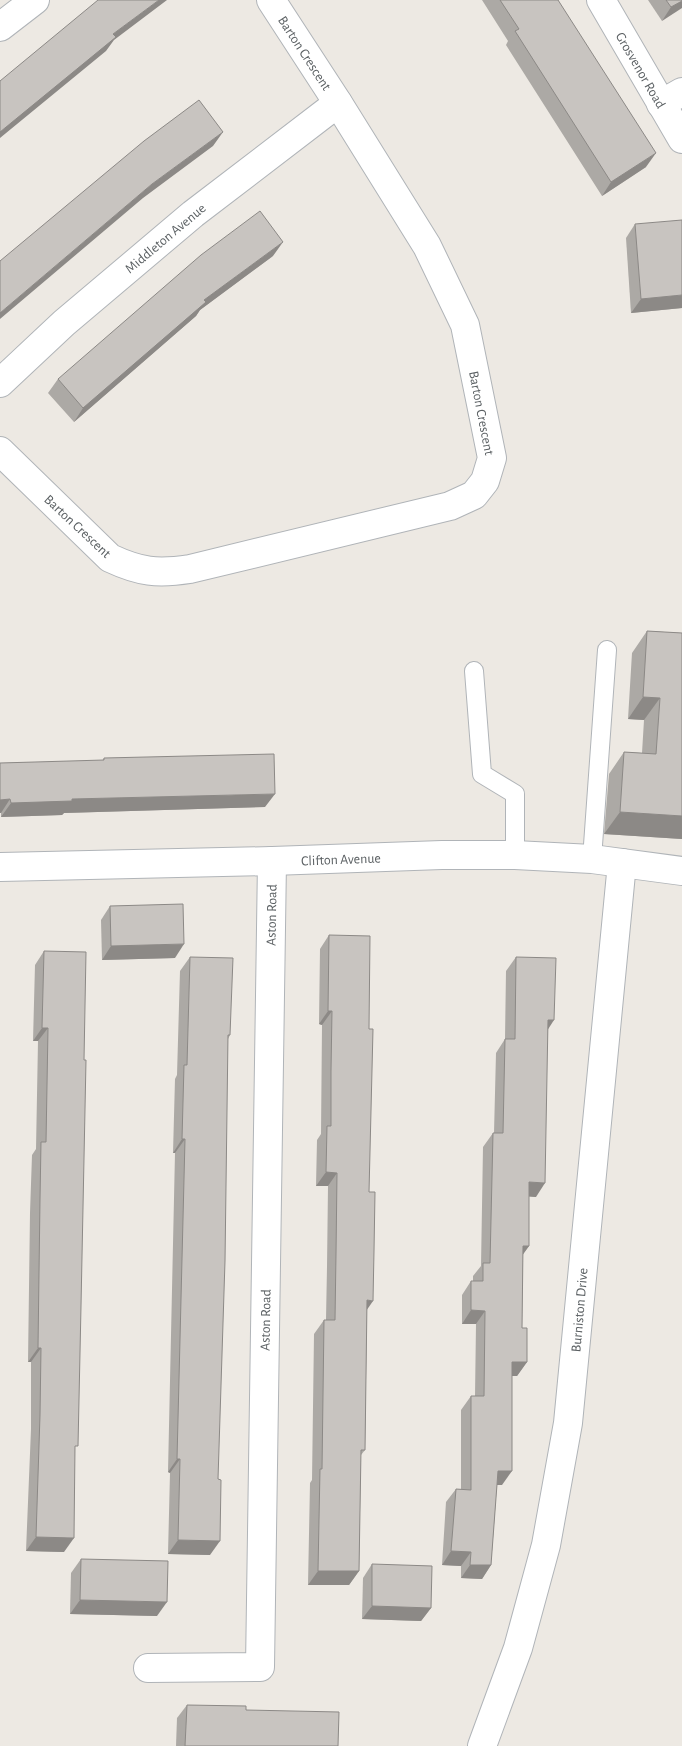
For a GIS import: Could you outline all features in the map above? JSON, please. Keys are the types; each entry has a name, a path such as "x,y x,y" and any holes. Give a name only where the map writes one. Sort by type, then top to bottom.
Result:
{"street":[{"path":"0,27 35,0"},
{"name":"Barton Crescent","path":"0,451 110,558 147,571 169,572 190,569 450,506 474,495 485,481 492,458 465,325 427,246 271,0"},
{"name":"Grosvenor Road","path":"601,0 671,98 682,139"},
{"name":"Middleton Avenue","path":"0,382 64,323 193,214 338,103"},
{"name":"Clifton Avenue","path":"0,867 442,855 515,855 592,860 682,871"},
{"name":"Aston Road","path":"148,1668 260,1667 272,861"},
{"name":"Burniston Drive","path":"482,1746 518,1648 546,1545 568,1422 622,863"}],"lane":[{"path":"592,860 607,650"},
{"path":"474,671 482,774 515,794 515,855"}],"building":[{"path":"98,0 159,0 113,34 116,37 0,132 0,81"},
{"path":"500,0 558,0 656,153 611,182 515,31 519,29"},
{"path":"666,0 682,0 682,1 671,7"},
{"path":"199,100 223,132 152,184 0,313 0,261 144,141"},
{"path":"260,211 283,242 204,300 206,302 83,408 58,379 201,255"},
{"path":"682,220 682,295 641,299 635,224"},
{"path":"647,631 682,633 682,816 620,812 624,752 656,754 660,698 643,697"},
{"path":"274,754 275,794 72,799 72,801 11,803 10,799 0,800 0,763 104,760 104,758"},
{"path":"183,904 184,944 111,946 110,906"},
{"path":"329,935 370,936 369,1029 373,1029 369,1192 375,1192 374,1251 373,1301 367,1300 365,1450 361,1450 359,1571 318,1571 320,1469 322,1469 324,1320 335,1320 337,1173 326,1172 327,1126 331,1126 332,1011 328,1011"},
{"path":"44,951 86,952 84,1060 86,1060 81,1306 78,1446 75,1446 74,1538 36,1537 41,1348 38,1348 41,1142 46,1142 48,1028 42,1028"},
{"path":"190,957 233,958 230,1035 228,1035 225,1261 218,1479 221,1480 220,1541 178,1540 180,1459 177,1459 185,1139 182,1139 184,1065 187,1065"},
{"path":"516,957 556,958 554,1020 548,1020 545,1183 529,1182 529,1246 523,1246 522,1328 527,1328 527,1362 512,1362 512,1471 498,1471 491,1565 470,1565 471,1552 451,1551 456,1489 471,1490 471,1396 484,1396 485,1311 471,1310 471,1281 483,1281 483,1263 490,1263 493,1133 503,1133 505,1039 515,1039"},
{"path":"81,1559 168,1561 167,1602 80,1600"},
{"path":"372,1564 432,1566 431,1608 372,1606"},
{"path":"187,1705 246,1706 246,1710 339,1712 338,1746 185,1746"}]}
